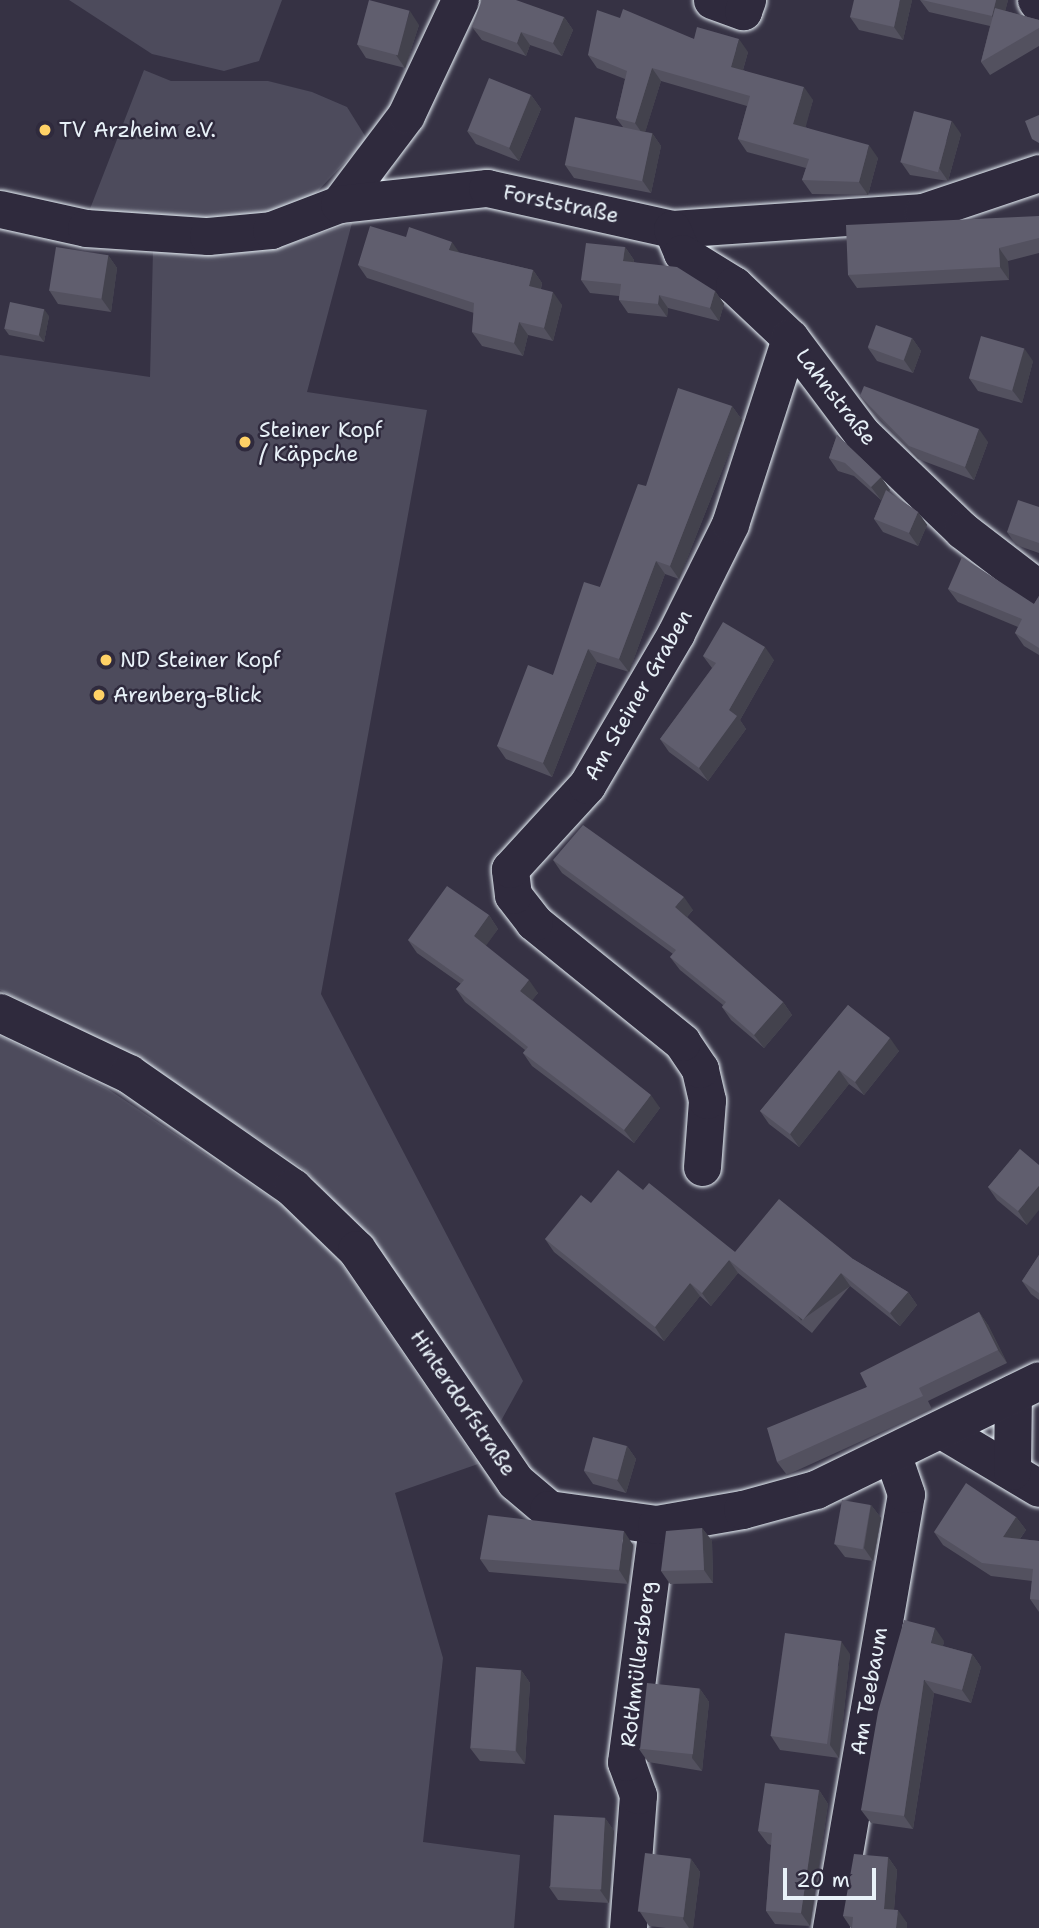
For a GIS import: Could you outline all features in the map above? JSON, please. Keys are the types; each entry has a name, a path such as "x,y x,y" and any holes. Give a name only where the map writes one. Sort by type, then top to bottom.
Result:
{"street":[{"path":"339,204 406,115 460,0"},
{"path":"712,0 743,11 747,0"},
{"path":"1036,0 1039,4"},
{"name":"Forststraße","path":"0,209 86,228 208,236 271,230 339,204 500,189 672,229 923,212 1039,173"},
{"name":"Lahnstraße","path":"672,229 682,253 734,285 790,338 862,434 962,530 1039,589"},
{"name":"Am Steiner Graben","path":"702,1167 707,1130 700,1069 682,1042 534,922 513,895 510,869 587,785 676,633 730,524 790,338"},
{"name":"Hinterdorfstraße","path":"0,1013 129,1074 293,1188 357,1250 516,1482 549,1510 657,1525 816,1490 945,1432 1026,1387"},
{"path":"945,1432 1025,1479 1026,1387"},
{"name":"Am Teebaum","path":"831,1928 906,1494 892,1456"},
{"name":"Rothmüllersberg","path":"628,1928 638,1795 626,1762 657,1525"}],"shaded area":[{"path":"69,0 282,0 259,61 224,71 152,54"},
{"path":"144,70 171,81 268,81 312,92 347,107 367,139 315,194 275,213 232,219 88,214"},
{"path":"352,223 307,392 427,410 321,994 523,1381 496,1430 383,1254 305,1170 136,1057 0,990 0,355 150,377 153,250 283,246"},
{"path":"0,1036 108,1089 289,1210 339,1260 478,1464 395,1493 443,1658 423,1842 520,1855 514,1928 0,1928"}],"building":[{"path":"369,0 410,11 398,55 357,44"},
{"path":"482,0 516,0 564,17 553,43 521,32 517,43 472,27"},
{"path":"854,0 900,0 894,27 850,17"},
{"path":"922,0 996,0 992,16"},
{"path":"995,8 1039,20 1039,28 981,62"},
{"path":"623,9 694,39 697,27 739,39 731,67 804,87 793,124 869,145 859,182 802,180 809,159 738,139 750,96 652,68 635,123 616,118 627,71 588,55 597,10 620,18"},
{"path":"489,78 531,95 509,148 468,131"},
{"path":"914,111 952,121 938,172 900,162"},
{"path":"1039,115 1039,143 1032,139 1025,121"},
{"path":"575,117 652,133 642,181 565,165"},
{"path":"1039,216 1039,238 999,248 1000,267 848,275 846,225"},
{"path":"370,226 406,237 409,227 452,242 449,250 533,270 529,286 553,292 544,328 519,322 514,343 472,332 474,303 358,265"},
{"path":"586,243 625,247 623,261 677,267 715,291 710,308 659,295 658,304 619,300 621,284 581,280"},
{"path":"56,247 108,255 101,299 49,290"},
{"path":"10,302 44,309 39,336 4,328"},
{"path":"876,325 912,338 903,361 868,348"},
{"path":"981,336 1024,348 1012,391 969,378"},
{"path":"864,386 979,429 965,467 909,446 860,396"},
{"path":"678,388 732,406 670,566 656,561 619,659 588,649 543,763 497,746 528,665 553,675 584,582 600,587 638,484 646,486"},
{"path":"837,435 881,477 871,487 845,463 829,458"},
{"path":"886,490 918,512 909,533 874,519"},
{"path":"1018,500 1039,507 1039,543 1007,532"},
{"path":"962,557 1034,604 1039,596 1039,648 1015,633 1022,619 948,589"},
{"path":"723,622 765,647 729,710 737,716 699,768 660,739 716,663 703,656"},
{"path":"583,825 684,897 675,907 783,1002 754,1035 722,1007 726,1002 670,957 676,950 553,860"},
{"path":"447,886 489,915 474,936 529,980 520,991 651,1095 624,1130 523,1053 528,1047 456,989 464,980 408,940"},
{"path":"848,1005 890,1038 855,1082 839,1070 790,1134 760,1111"},
{"path":"1020,1149 1039,1165 1039,1186 1018,1211 988,1187"},
{"path":"618,1170 643,1190 649,1183 735,1252 779,1199 853,1259 908,1292 890,1313 841,1273 803,1320 729,1260 702,1293 690,1283 655,1327 545,1239 581,1195 591,1203"},
{"path":"1039,1255 1039,1293 1022,1281"},
{"path":"979,1312 998,1350 919,1388 923,1396 777,1462 767,1428 867,1387 860,1373"},
{"path":"593,1437 627,1446 618,1480 584,1471"},
{"path":"966,1483 1016,1517 1003,1537 1039,1541 1039,1600 1030,1599 1033,1569 982,1563 934,1532"},
{"path":"842,1500 871,1505 863,1549 834,1544"},
{"path":"488,1515 624,1531 619,1570 480,1559"},
{"path":"702,1528 704,1570 661,1571 666,1531"},
{"path":"904,1620 935,1628 931,1643 972,1654 962,1690 924,1680 904,1816 861,1810 878,1712"},
{"path":"785,1633 841,1641 827,1744 771,1736"},
{"path":"476,1667 521,1670 515,1751 470,1748"},
{"path":"647,1683 700,1689 693,1754 640,1749"},
{"path":"765,1783 819,1790 801,1913 766,1911 772,1833 758,1831"},
{"path":"554,1815 605,1818 601,1890 550,1887"},
{"path":"645,1853 691,1859 683,1917 638,1912"},
{"path":"854,1854 888,1857 884,1909 898,1910 896,1928 852,1928 853,1917 843,1916"}],"place":[{"name":"TV Arzheim e.V.","path":"45,130"},
{"name":"Steiner Kopf / Käppche","path":"245,442"},
{"name":"ND Steiner Kopf","path":"106,660"},
{"name":"Arenberg-Blick","path":"99,695"}]}
